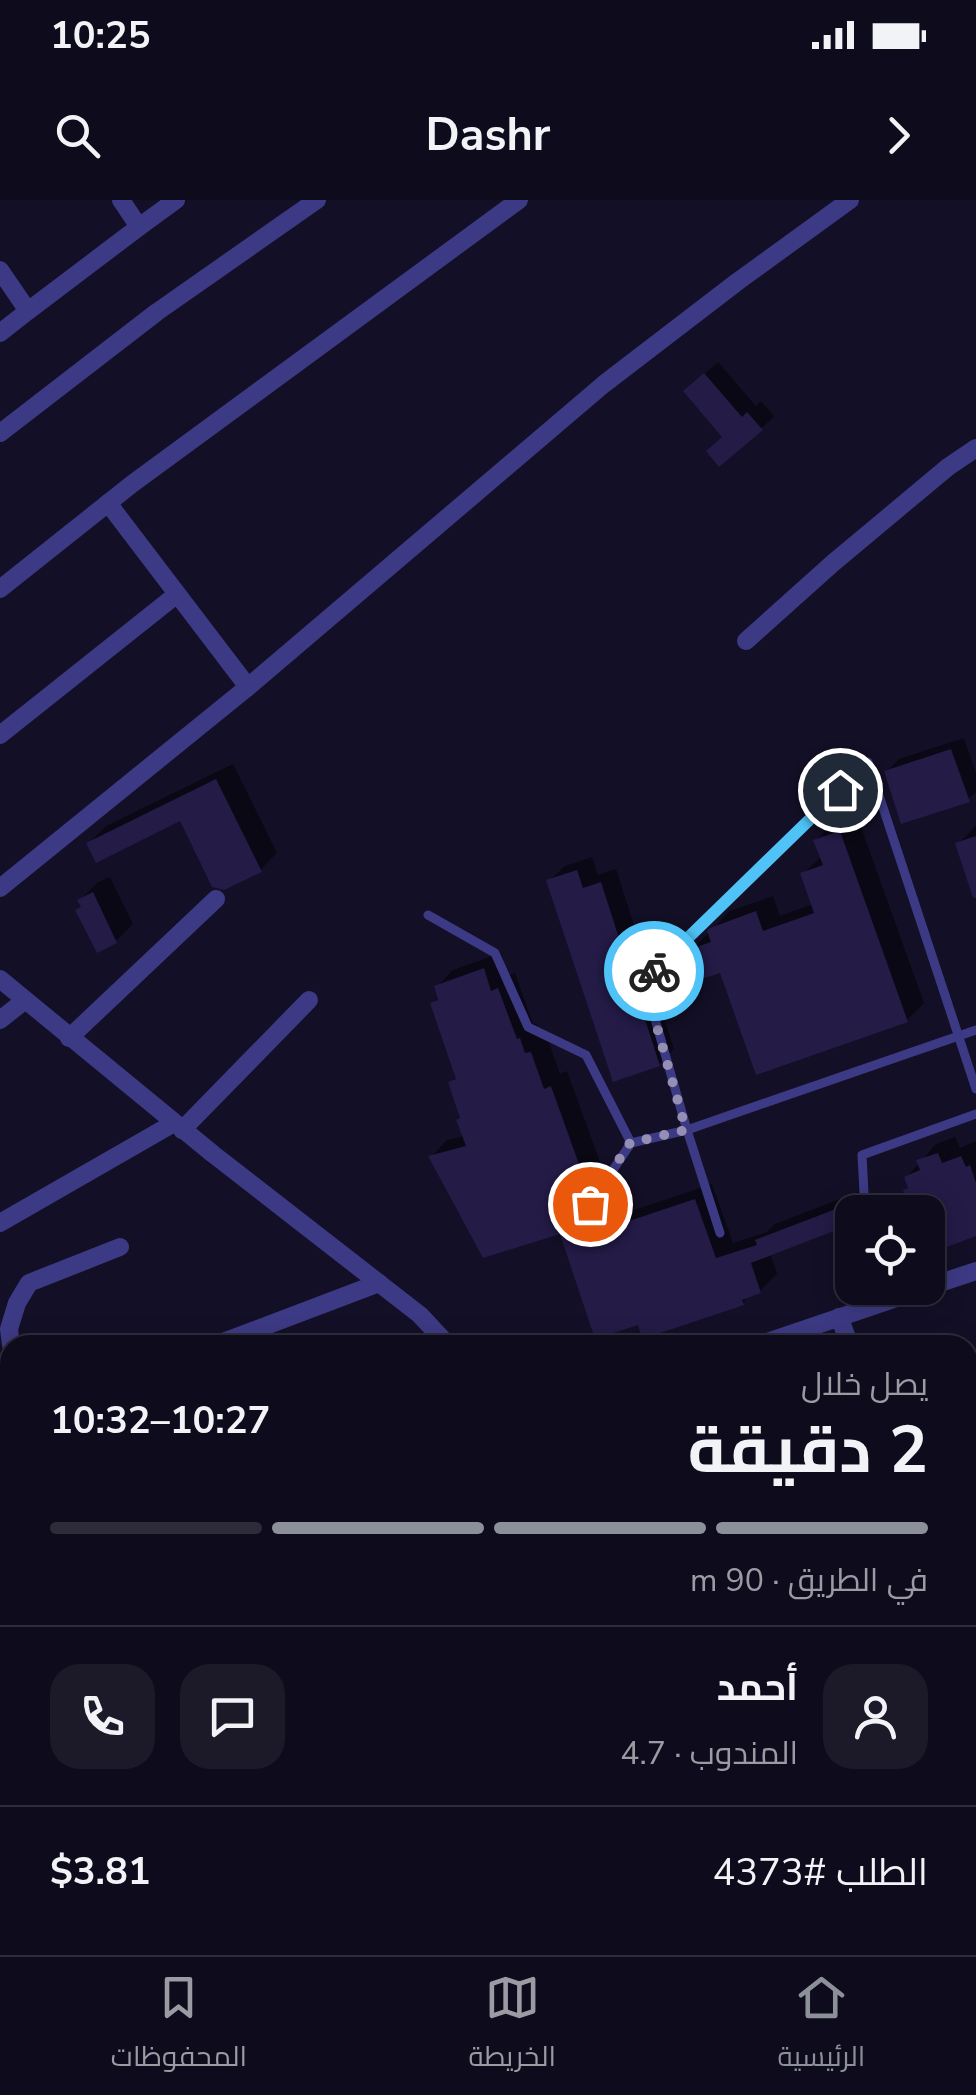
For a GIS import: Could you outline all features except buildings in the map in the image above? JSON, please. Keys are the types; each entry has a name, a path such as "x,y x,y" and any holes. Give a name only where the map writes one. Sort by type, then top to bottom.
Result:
{"street":[{"path":"121,200 139,227"},
{"path":"0,332 176,200"},
{"path":"0,433 157,312 317,200"},
{"path":"0,589 108,502 519,200"},
{"path":"0,888 248,686 604,384 850,200"},
{"path":"0,270 28,311"},
{"path":"746,641 833,563 976,448"},
{"path":"108,502 248,686"},
{"path":"0,735 176,594"},
{"path":"69,1038 216,899"},
{"path":"0,980 178,1126 420,1315 439,1335"},
{"path":"0,1223 178,1126 309,1000"},
{"path":"0,1020 24,1001"},
{"path":"10,1335 17,1304 29,1283 120,1247"},
{"path":"945,1281 976,1271"},
{"path":"241,1335 379,1283"},
{"path":"787,1335 864,1305"},
{"path":"838,1317 846,1335"}],"lane":[{"path":"720,1232 644,981 868,762 976,1089"},
{"path":"428,915 495,953 528,1027 586,1055 630,1143"},
{"path":"590,1204 630,1143 686,1130 976,1030"},
{"path":"865,1195 862,1155 976,1114"}],"way so far":[{"path":"590,1204 630,1143 686,1130 644,981 654,971"}],"route":[{"path":"654,971 840,790"}]}
